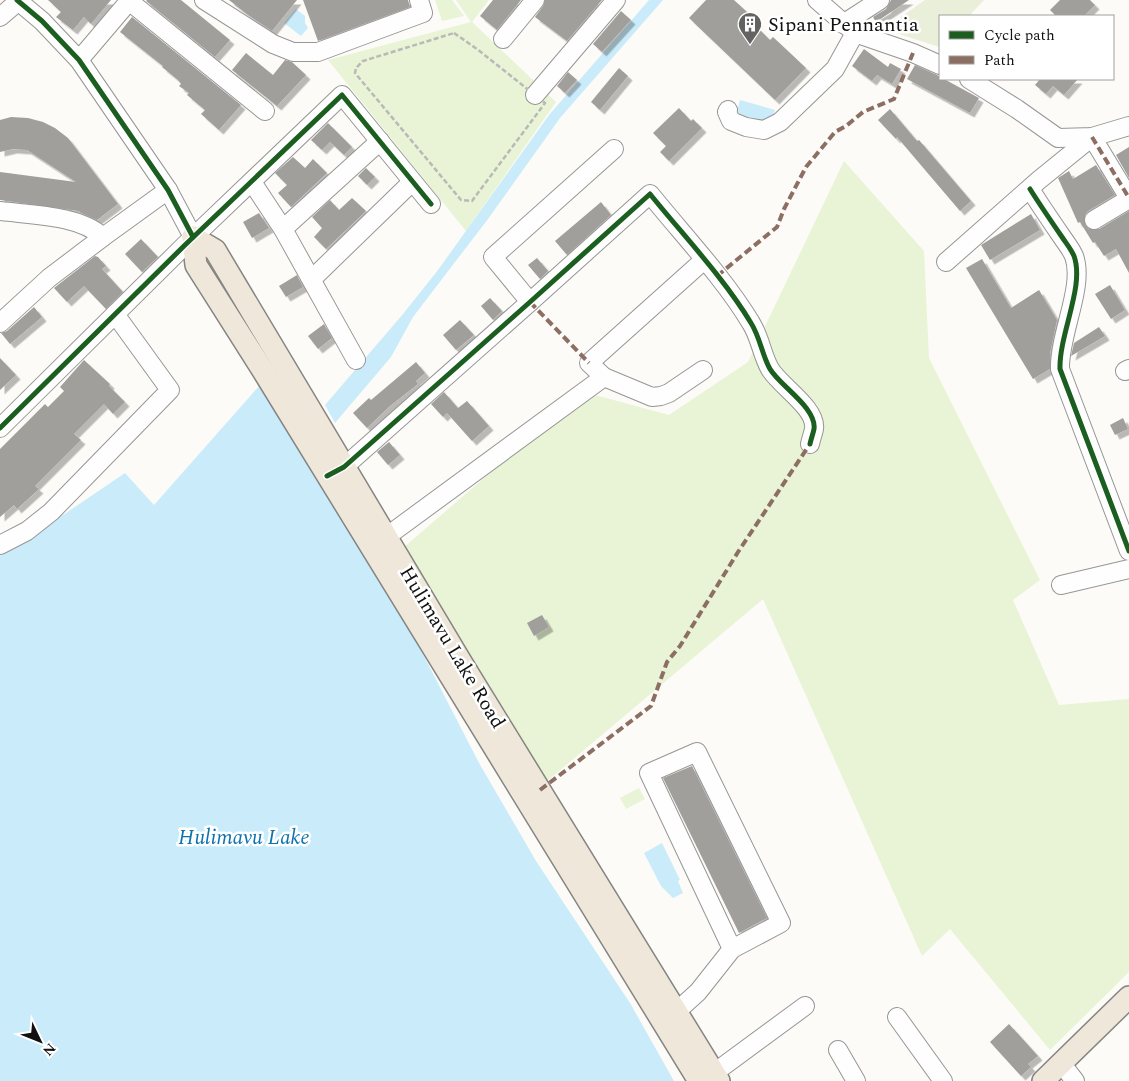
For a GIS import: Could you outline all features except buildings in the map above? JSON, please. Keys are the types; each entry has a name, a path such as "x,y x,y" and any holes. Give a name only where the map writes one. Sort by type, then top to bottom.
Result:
{"main road":[{"name":"Hulimavu Lake Road","path":"188,228 215,250 302,415 335,471 711,1078"},
{"name":"Hulimavu Lake Road","path":"335,471 386,537 676,1012 711,1078"},
{"path":"1067,1075 1129,998"},
{"path":"1043,1081 1067,1075 1129,1017"}],"street":[{"path":"79,60 129,0 265,111"},
{"path":"204,0 273,44 293,52 349,50 403,30"},
{"path":"318,52 423,13 419,0"},
{"path":"503,39 535,0"},
{"path":"535,94 616,0"},
{"path":"816,0 849,28 939,65"},
{"path":"728,110 731,121 746,127 764,130 780,122 835,69 849,28 880,0"},
{"path":"0,17 18,1 42,22 79,60 168,190 188,228"},
{"path":"971,80 1017,108 1058,138 1092,137 1129,126"},
{"path":"0,428 115,314 188,228 252,182 342,95 431,204"},
{"path":"946,262 1030,188 1092,137"},
{"path":"1092,137 1129,198 1094,220"},
{"path":"283,229 380,141"},
{"path":"530,302 493,257 614,149"},
{"path":"252,182 283,229 356,360"},
{"path":"312,279 412,182"},
{"path":"1030,188 1074,255 1077,281 1062,344 1060,369 1129,551"},
{"path":"0,323 49,278 168,190"},
{"path":"335,471 530,302 650,194 736,300 753,326 770,369 795,394 810,413 815,427 810,444"},
{"path":"0,212 69,220 96,230 104,237"},
{"path":"703,370 661,396 652,397 604,377 589,363 704,260"},
{"path":"0,545 27,531 51,512 170,390 115,314"},
{"path":"386,537 604,377"},
{"path":"1061,585 1129,569"},
{"path":"676,1012 698,992 732,949 781,923 698,752 649,773 732,949"},
{"path":"711,1078 805,1006"},
{"path":"897,1016 943,1081"},
{"path":"838,1050 856,1081"}],"path":[{"path":"454,33 535,94 545,103 472,201 467,201 461,200 355,73 356,68 363,61 454,33"}],"green space":[{"path":"435,0 452,0 464,16 442,21"},
{"path":"456,0 489,0 472,22 556,102 466,231 328,60 471,22"},
{"path":"925,0 984,0 970,15 939,15 939,47 884,29"},
{"path":"844,161 924,251 929,358 1040,580 1013,600 1059,705 1129,699 1129,972 1050,1050 950,929 922,956 763,599 545,783 403,548 584,392 669,415 748,362"},
{"path":"639,788 645,799 626,809 620,798"}],"water":[{"path":"649,0 663,0 560,118 488,219 413,317 391,357 335,423 325,405 438,270 549,115"},
{"path":"296,9 305,16 305,23 308,28 301,36 284,23"},
{"path":"740,100 775,110 771,125 736,115"},
{"name":"Hulimavu Lake","path":"260,385 410,629 479,763 536,861 630,1003 674,1081 0,1081 0,554 125,473 154,505"},
{"path":"662,843 680,880 678,881 683,893 673,898 661,886 644,853"}],"marked path":[{"path":"717,276 777,227 784,209 806,167 835,132 846,126 863,112 894,99 913,53"},
{"path":"1092,137 1129,198"},
{"path":"530,302 589,363"},
{"path":"540,790 651,706 667,662 680,646 738,552 810,444"}],"cycle path":[{"path":"17,0 42,21 79,60 168,190 193,237"},
{"path":"0,428 185,245 342,95 431,204"},
{"path":"1030,189 1074,256 1077,268 1076,281 1063,341 1060,369 1129,551"},
{"path":"327,476 344,467 650,194 703,257 740,306 754,328 770,369 810,413 814,429 810,444"}],"place":[{"name":"Sipani Pennantia","path":"750,45"}]}
